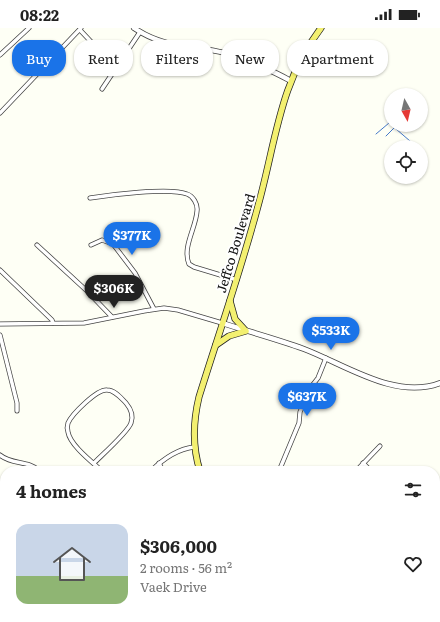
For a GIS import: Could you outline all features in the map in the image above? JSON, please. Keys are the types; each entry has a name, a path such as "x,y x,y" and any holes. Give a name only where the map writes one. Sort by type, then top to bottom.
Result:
{"main road":[{"name":"Jeffco Boulevard","path":"199,466 194,447 196,408 237,280 258,206 281,108 301,58 321,28"},
{"path":"216,345 230,336 246,330 234,317 230,300"}],"street":[{"path":"0,55 29,28"},
{"path":"134,28 140,32 172,44 230,54 291,81"},
{"path":"0,113 80,29 90,40"},
{"path":"102,89 140,32"},
{"path":"90,198 171,191 187,194 194,199 197,210 187,255 189,264 194,267 237,280"},
{"path":"91,246 102,240 113,244 135,273 154,309"},
{"path":"37,245 112,318"},
{"path":"0,270 52,320 53,323"},
{"path":"0,324 84,323 154,309 173,309 278,340 326,358 371,378 397,386 418,388 440,383"},
{"path":"0,335 17,411"},
{"path":"281,466 299,423 300,412 311,387 318,378 326,358"},
{"path":"94,463 128,428 133,418 130,407 111,391 106,390 93,396 72,417 68,425 69,437 94,463 97,466"},
{"path":"360,466 380,446"},
{"path":"159,464 175,453 194,447"},
{"path":"0,455 10,461 33,466"},
{"path":"363,463 366,466"}],"waterway":[{"path":"376,134 384,127"},
{"path":"386,136 390,132"},
{"path":"400,132 409,140"}]}
